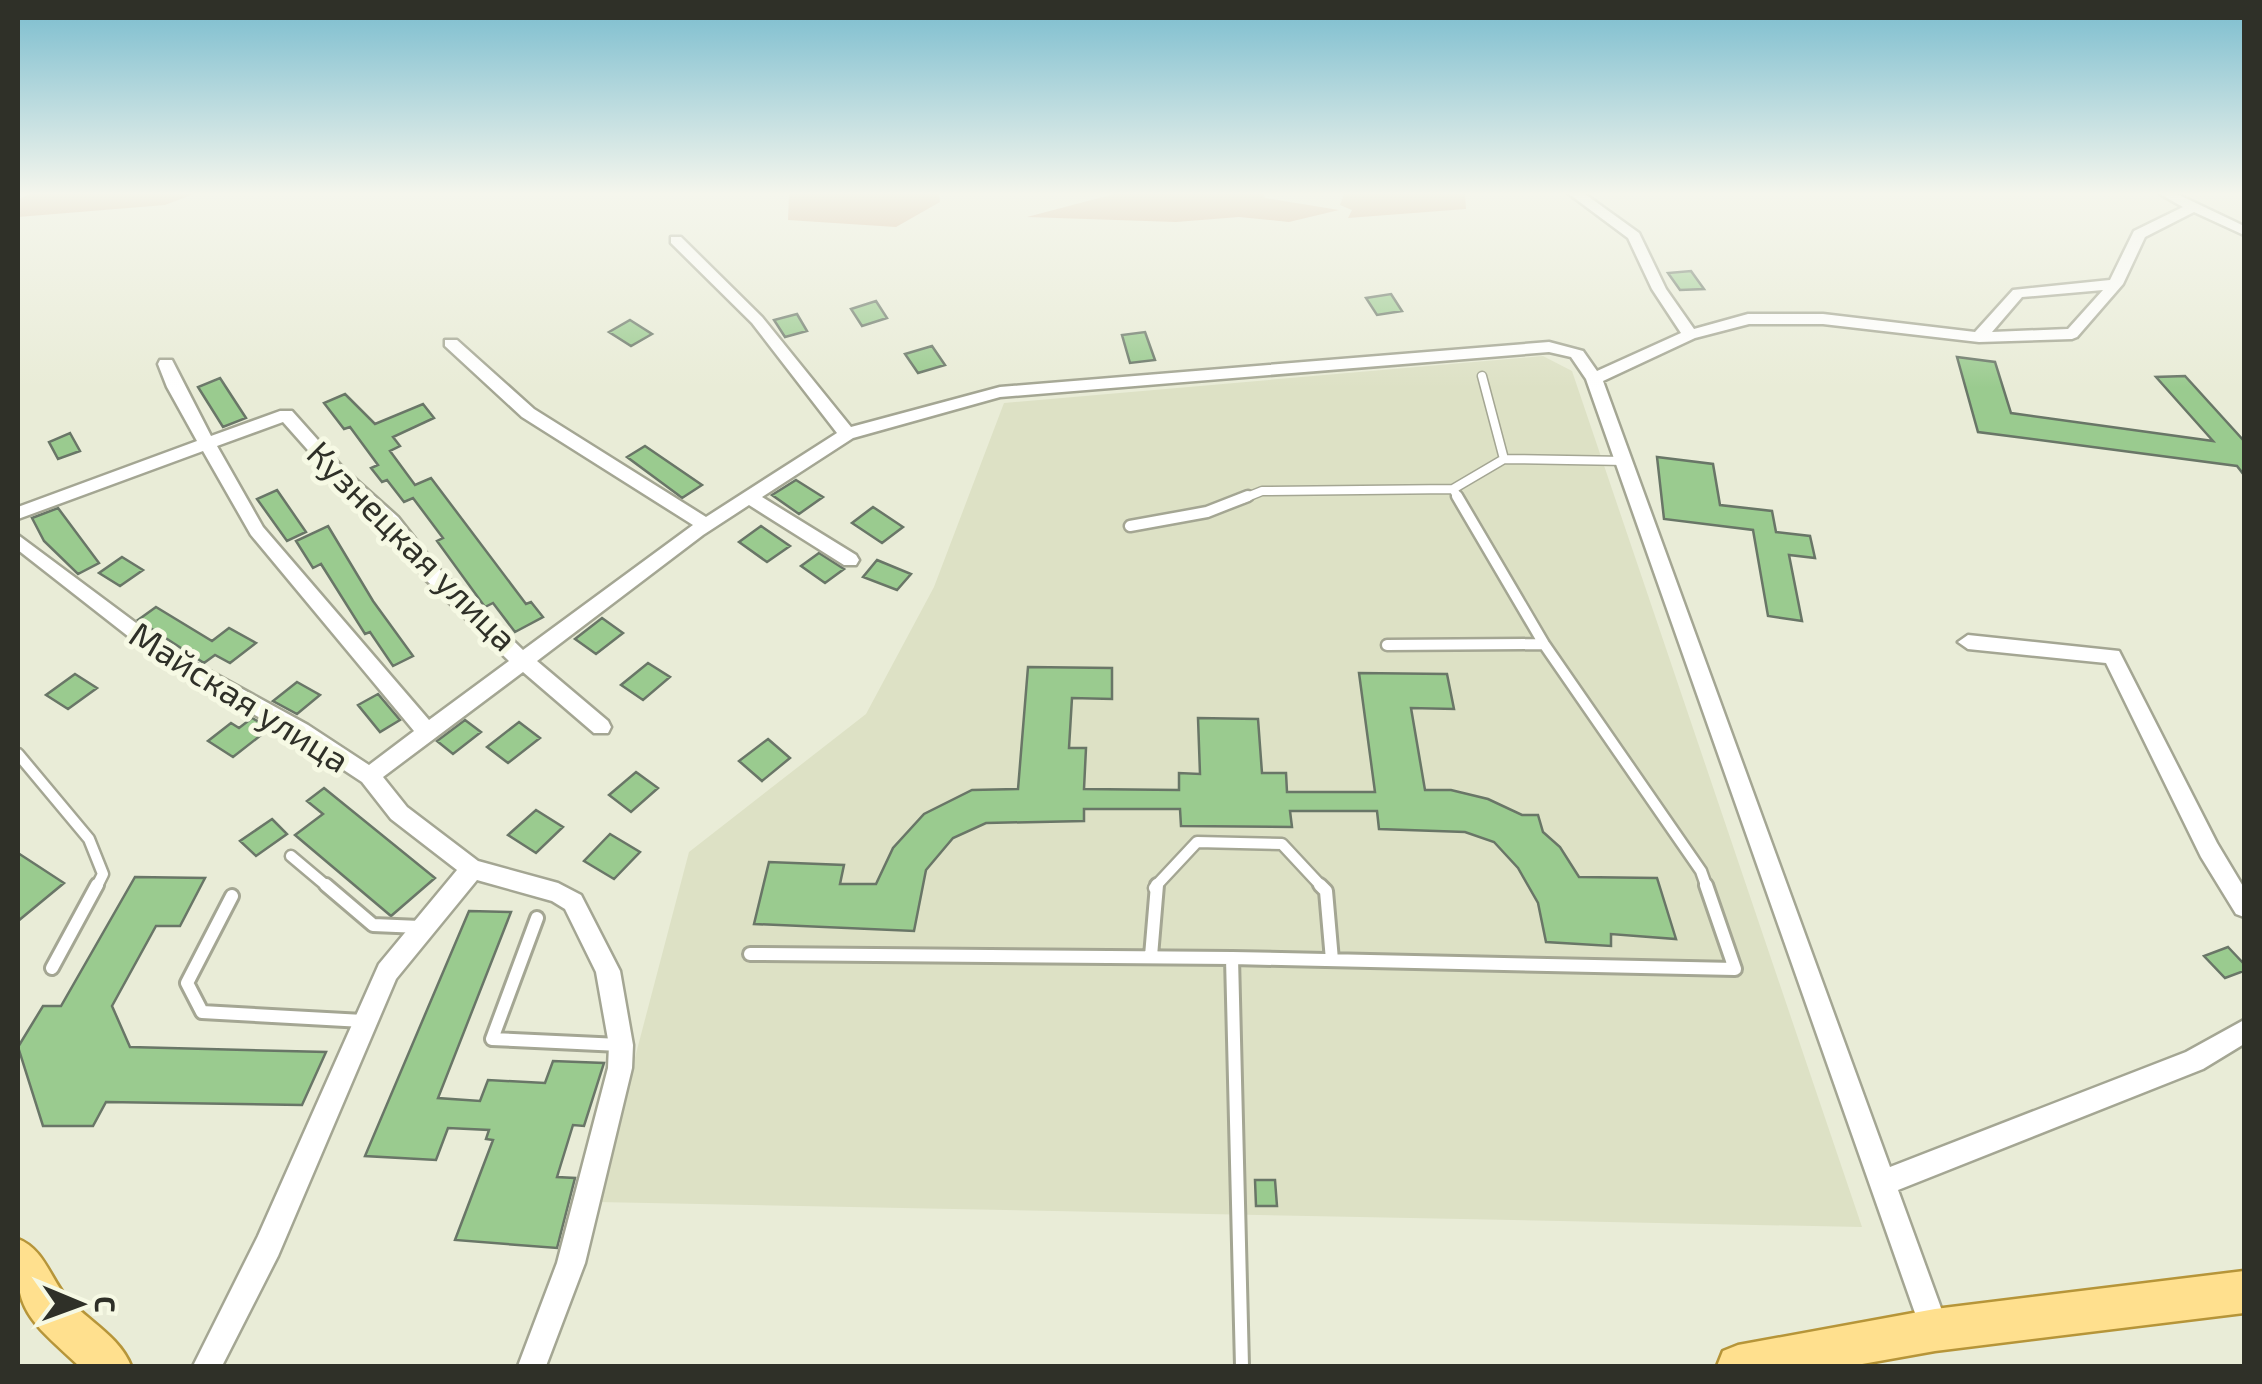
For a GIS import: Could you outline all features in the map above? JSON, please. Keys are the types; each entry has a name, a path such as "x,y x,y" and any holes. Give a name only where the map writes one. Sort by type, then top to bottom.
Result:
{"main road":[{"path":"18,1259 52,1312 110,1366"},
{"path":"1738,1366 1936,1330 2244,1292"}],"street":[{"path":"695,259 758,320 848,434"},
{"path":"1645,259 1659,289 1690,335"},
{"path":"1594,380 1690,335 1748,320 1823,319 1978,337 2072,334 2116,284 2128,259"},
{"path":"1978,337 2018,294 2116,284"},
{"path":"451,343 528,413 706,524"},
{"path":"369,776 706,524 848,434 1000,392 1549,347 1577,354 1594,380 1626,461 1936,1330"},
{"path":"166,364 174,388 210,443 257,531 426,730"},
{"name":"Кузнецкая улица","path":"210,443 286,415 336,472 392,521 431,573 509,649 524,657 601,727"},
{"path":"18,513 210,443"},
{"path":"749,497 850,560"},
{"name":"Майская улица","path":"18,542 168,658 300,731 369,776 399,812 472,869"},
{"path":"1968,642 2112,656 2209,850 2244,908"},
{"path":"207,1366 268,1246 387,972 472,869 558,893 573,902 592,932 608,971 622,1045 604,1148 571,1263 532,1366"},
{"path":"1882,1183 2194,1061 2244,1031"}],"lane":[{"path":"1482,376 1504,459"},
{"path":"1130,526 1207,512 1262,491 1452,489 1504,459 1626,461"},
{"path":"750,954 1151,956 1735,968 1701,871 1544,644 1452,489"},
{"path":"1386,645 1544,644"},
{"path":"18,754 89,839 104,874 52,968"},
{"path":"1151,956 1154,888 1196,842 1282,844 1326,891 1332,960"},
{"path":"291,856 373,925 422,927"},
{"path":"232,896 186,983 202,1012 364,1022"},
{"path":"536,918 492,1040 622,1045"},
{"path":"1232,958 1242,1366"}],"shaded area":[{"path":"1543,356 1572,371 1862,1227 597,1202 689,852 866,714 934,587 1004,403"}],"building":[{"path":"1691,271 1704,289 1680,290 1668,273"},
{"path":"1391,294 1402,311 1377,315 1366,298"},
{"path":"876,301 887,318 862,326 851,309"},
{"path":"797,314 807,331 785,337 774,320"},
{"path":"630,320 652,334 631,346 609,332"},
{"path":"1145,332 1155,360 1130,363 1122,335"},
{"path":"932,346 945,365 918,373 905,354"},
{"path":"1957,357 1995,362 2011,413 2213,441 2156,377 2185,376 2244,441 2244,475 2237,466 1978,432"},
{"path":"220,378 246,418 223,427 198,387"},
{"path":"345,394 375,424 423,404 434,418 393,437 400,446 390,451 415,485 431,478 526,604 531,602 543,617 515,632 493,603 485,607 437,541 443,538 413,498 404,502 387,480 382,482 371,468 378,465 350,427 344,429 324,403"},
{"path":"70,433 80,451 58,459 49,442"},
{"path":"645,446 702,485 682,498 627,457"},
{"path":"1657,457 1713,464 1720,505 1772,511 1776,532 1810,536 1815,558 1789,555 1802,621 1768,616 1753,530 1664,519"},
{"path":"796,480 823,497 799,514 772,495"},
{"path":"277,490 306,532 287,541 257,499"},
{"path":"873,507 903,527 882,543 852,523"},
{"path":"58,508 99,563 78,574 44,541 32,518"},
{"path":"328,526 373,601 413,656 393,666 370,632 365,634 321,564 313,568 296,541"},
{"path":"761,526 790,546 767,562 739,542"},
{"path":"819,553 844,569 825,583 801,566"},
{"path":"122,557 143,570 120,586 99,573"},
{"path":"877,560 911,574 897,590 863,577"},
{"path":"156,607 212,641 229,628 256,643 230,663 215,655 204,663 138,620"},
{"path":"602,618 623,633 596,654 575,639"},
{"path":"648,663 670,677 643,700 621,685"},
{"path":"1028,667 1112,668 1112,699 1072,698 1069,748 1086,748 1084,789 1179,790 1179,773 1200,774 1198,718 1258,719 1262,773 1286,773 1287,792 1375,792 1359,673 1447,674 1454,709 1411,708 1425,790 1451,790 1488,799 1522,815 1538,815 1543,832 1560,847 1579,877 1657,878 1676,939 1611,934 1611,946 1546,942 1538,903 1518,868 1494,842 1465,832 1379,829 1377,811 1290,811 1292,827 1181,826 1180,809 1084,809 1084,821 986,823 953,838 926,870 914,931 754,924 769,862 844,865 840,884 876,884 893,848 924,814 972,790 1018,789"},
{"path":"75,674 97,688 68,709 46,695"},
{"path":"297,682 320,695 297,714 273,701"},
{"path":"378,694 400,720 380,732 358,705"},
{"path":"252,718 270,728 233,757 208,741 231,723 239,728"},
{"path":"465,720 481,732 453,754 437,741"},
{"path":"519,722 540,738 508,763 487,747"},
{"path":"768,739 790,758 762,781 739,761"},
{"path":"636,772 658,788 631,812 609,795"},
{"path":"324,788 435,878 391,916 295,835 323,814 307,801"},
{"path":"536,810 563,827 536,853 508,835"},
{"path":"272,819 287,834 256,856 240,841"},
{"path":"610,834 640,852 614,879 584,861"},
{"path":"18,853 64,883 18,921"},
{"path":"135,877 205,878 180,926 156,926 112,1006 130,1047 326,1052 302,1105 106,1102 93,1126 43,1126 18,1047 43,1006 61,1006"},
{"path":"469,911 511,912 438,1098 480,1101 488,1080 545,1083 553,1061 604,1063 584,1126 573,1125 557,1177 575,1178 557,1248 455,1240 493,1140 486,1139 489,1130 448,1128 436,1160 365,1156"},
{"path":"2228,947 2244,964 2244,971 2225,978 2204,956"},
{"path":"1255,1180 1275,1180 1277,1206 1256,1206"}]}
